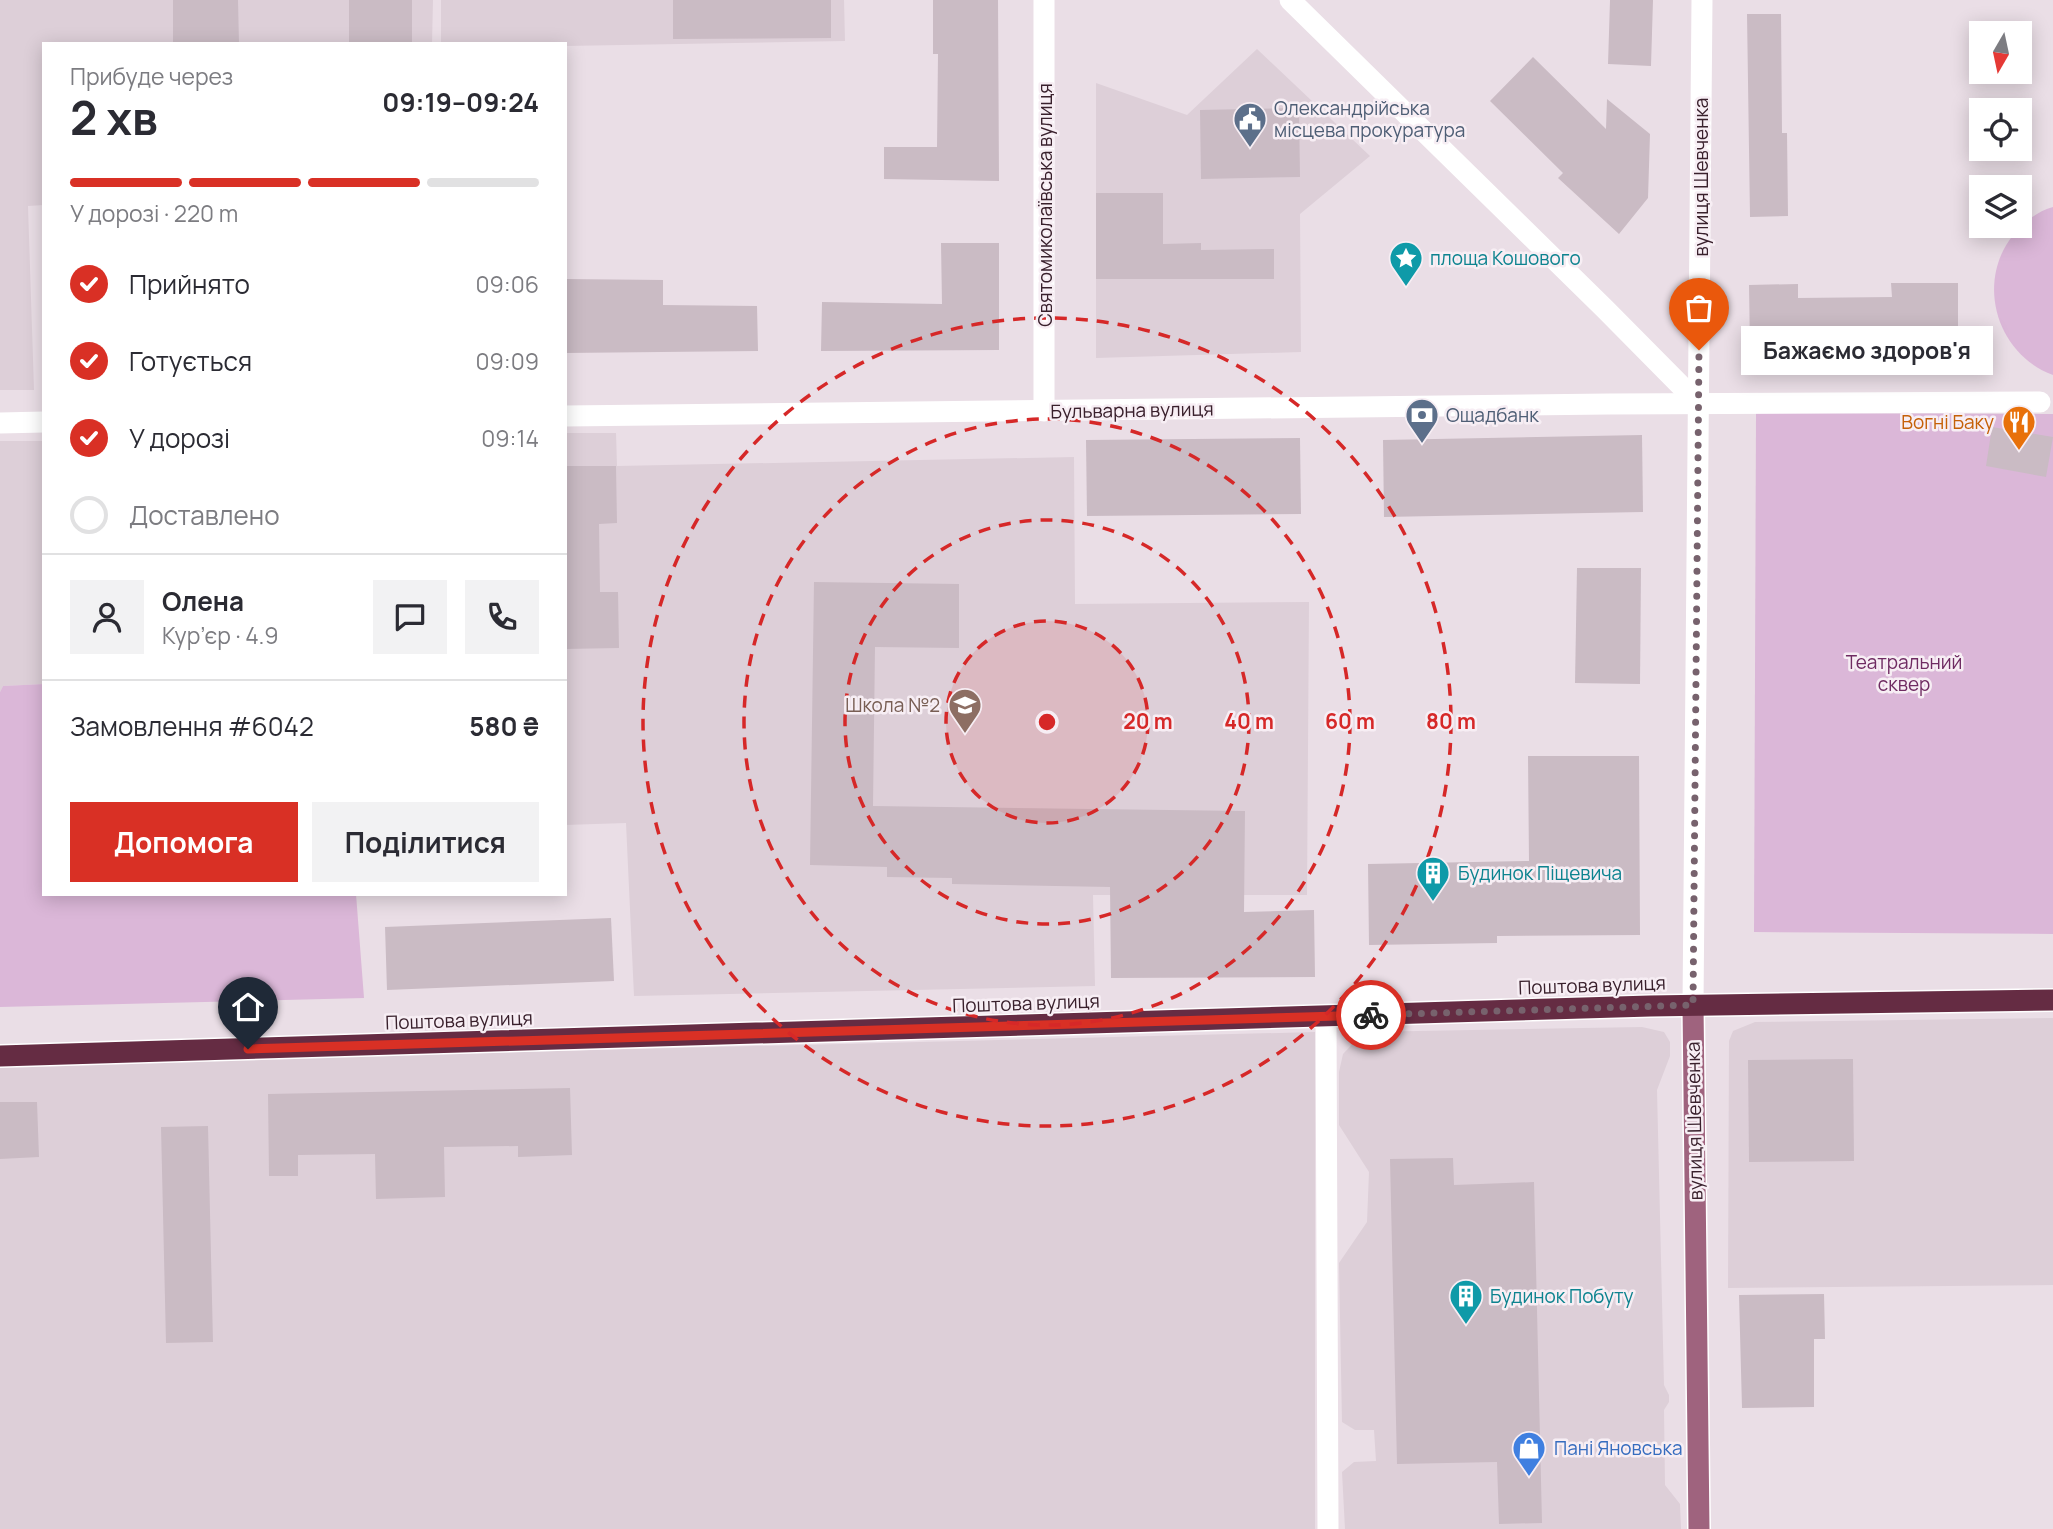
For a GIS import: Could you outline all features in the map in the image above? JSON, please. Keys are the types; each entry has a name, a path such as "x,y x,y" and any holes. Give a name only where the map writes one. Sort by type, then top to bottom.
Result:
{"highway":[{"name":"Поштова вулиця","path":"0,1056 1693,1005 2053,1000"}],"main road":[{"name":"вулиця Шевченка","path":"1693,1005 1699,1529"}],"street":[{"name":"Святомиколаївська вулиця","path":"1044,0 1044,411"},
{"path":"1290,0 1699,404"},
{"name":"вулиця Шевченка","path":"1693,1005 1702,0"},
{"name":"Бульварна вулиця","path":"567,416 2040,402"},
{"path":"0,423 42,422"},
{"path":"1326,1016 1328,1529"}],"shaded area":[{"path":"0,0 433,0 432,42 42,42 42,205 28,206 34,390 0,390"},
{"path":"441,0 844,0 845,41 567,46 567,42 441,42"},
{"path":"1257,49 1370,156 1300,214 1301,352 1096,358 1096,83 1187,115"},
{"name":"Школа №2","path":"567,433 616,433 617,466 1074,457 1075,604 1309,602 1307,895 1093,895 1095,986 634,996 626,823 567,825"},
{"path":"0,441 42,441 42,684 3,686 0,692"},
{"path":"2053,1018 2053,1285 1728,1288 1729,1041 1733,1031 1755,1022"},
{"path":"1642,1027 1664,1032 1670,1042 1670,1056 1657,1090 1664,1385 1669,1395 1669,1402 1664,1410 1665,1485 1680,1504 1681,1529 1345,1529 1342,1472 1354,1462 1376,1461 1374,1430 1355,1430 1342,1422 1339,1263 1367,1222 1369,1172 1339,1125 1339,1072 1343,1054 1364,1032"},
{"path":"1315,1032 1315,1529 0,1529 0,1065"}],"green space":[{"path":"2053,207 2053,375 2033,365 2017,351 2005,334 1994,294 2002,253 2011,238 2032,238 2032,218"},
{"name":"Театральний сквер","path":"1756,413 2053,414 2053,934 1754,932"},
{"path":"42,684 42,896 356,896 364,998 0,1007 0,692 3,686"}],"building":[{"path":"173,0 238,0 239,42 173,42"},
{"path":"349,0 412,0 412,42 349,42"},
{"path":"673,0 831,0 831,38 673,39"},
{"path":"933,0 998,0 999,181 884,179 884,147 937,147 938,54 933,54"},
{"path":"1610,0 1653,0 1651,66 1608,64"},
{"path":"1747,14 1781,14 1782,133 1787,133 1788,216 1750,217"},
{"path":"1533,57 1606,129 1607,99 1650,134 1648,198 1619,234 1558,178 1563,173 1490,101"},
{"name":"Олександрійська місцева прокуратура","path":"1299,108 1300,177 1201,179 1200,110"},
{"path":"1096,193 1163,193 1163,244 1201,243 1201,250 1274,249 1274,279 1096,279"},
{"path":"941,243 999,243 999,350 821,351 822,302 942,304"},
{"path":"567,279 663,280 663,305 757,306 758,351 567,353"},
{"path":"1891,283 1958,283 1958,349 1750,349 1749,285 1798,284 1798,298 1892,297"},
{"name":"Вогні Баку","path":"1992,427 2053,437 2046,477 1986,466"},
{"path":"1642,435 1643,512 1384,517 1383,440"},
{"path":"1300,438 1301,514 1087,516 1086,440"},
{"path":"567,466 616,466 617,523 599,524 600,592 618,592 619,648 567,649"},
{"path":"1577,568 1641,568 1640,684 1575,683"},
{"path":"814,582 959,584 959,648 875,647 873,806 1245,811 1244,912 1314,910 1315,977 1111,978 1110,887 952,884 952,878 887,877 887,867 810,865"},
{"path":"1528,756 1639,756 1640,935 1497,936 1497,943 1369,945 1368,864 1529,861"},
{"path":"611,918 614,981 387,990 385,927"},
{"path":"1853,1059 1854,1161 1749,1162 1748,1060"},
{"path":"570,1088 572,1155 518,1157 518,1146 444,1147 445,1197 376,1199 375,1154 298,1155 298,1176 269,1176 268,1094"},
{"path":"0,1102 37,1102 39,1157 0,1159"},
{"path":"208,1126 213,1342 166,1343 161,1127"},
{"name":"Будинок Побуту","path":"1453,1158 1454,1185 1534,1182 1542,1523 1499,1524 1497,1462 1397,1464 1390,1159"},
{"path":"1824,1294 1825,1339 1814,1339 1814,1407 1742,1408 1739,1295"}],"way so far":[{"path":"1371,1015 1693,1005 1699,350"}],"place":[{"name":"Олександрійська місцева прокуратура","path":"1250,149"},
{"name":"площа Кошового","path":"1406,288"},
{"name":"Бажаємо здоров'я","path":"1699,350"},
{"name":"Ощадбанк","path":"1422,445"},
{"name":"Вогні Баку","path":"2019,452"},
{"name":"Школа №2","path":"965,735"},
{"name":"Будинок Піщевича","path":"1433,903"},
{"name":"Будинок Побуту","path":"1466,1326"},
{"name":"Пані Яновська","path":"1529,1478"}],"route":[{"path":"248,1049 1371,1015"}]}
